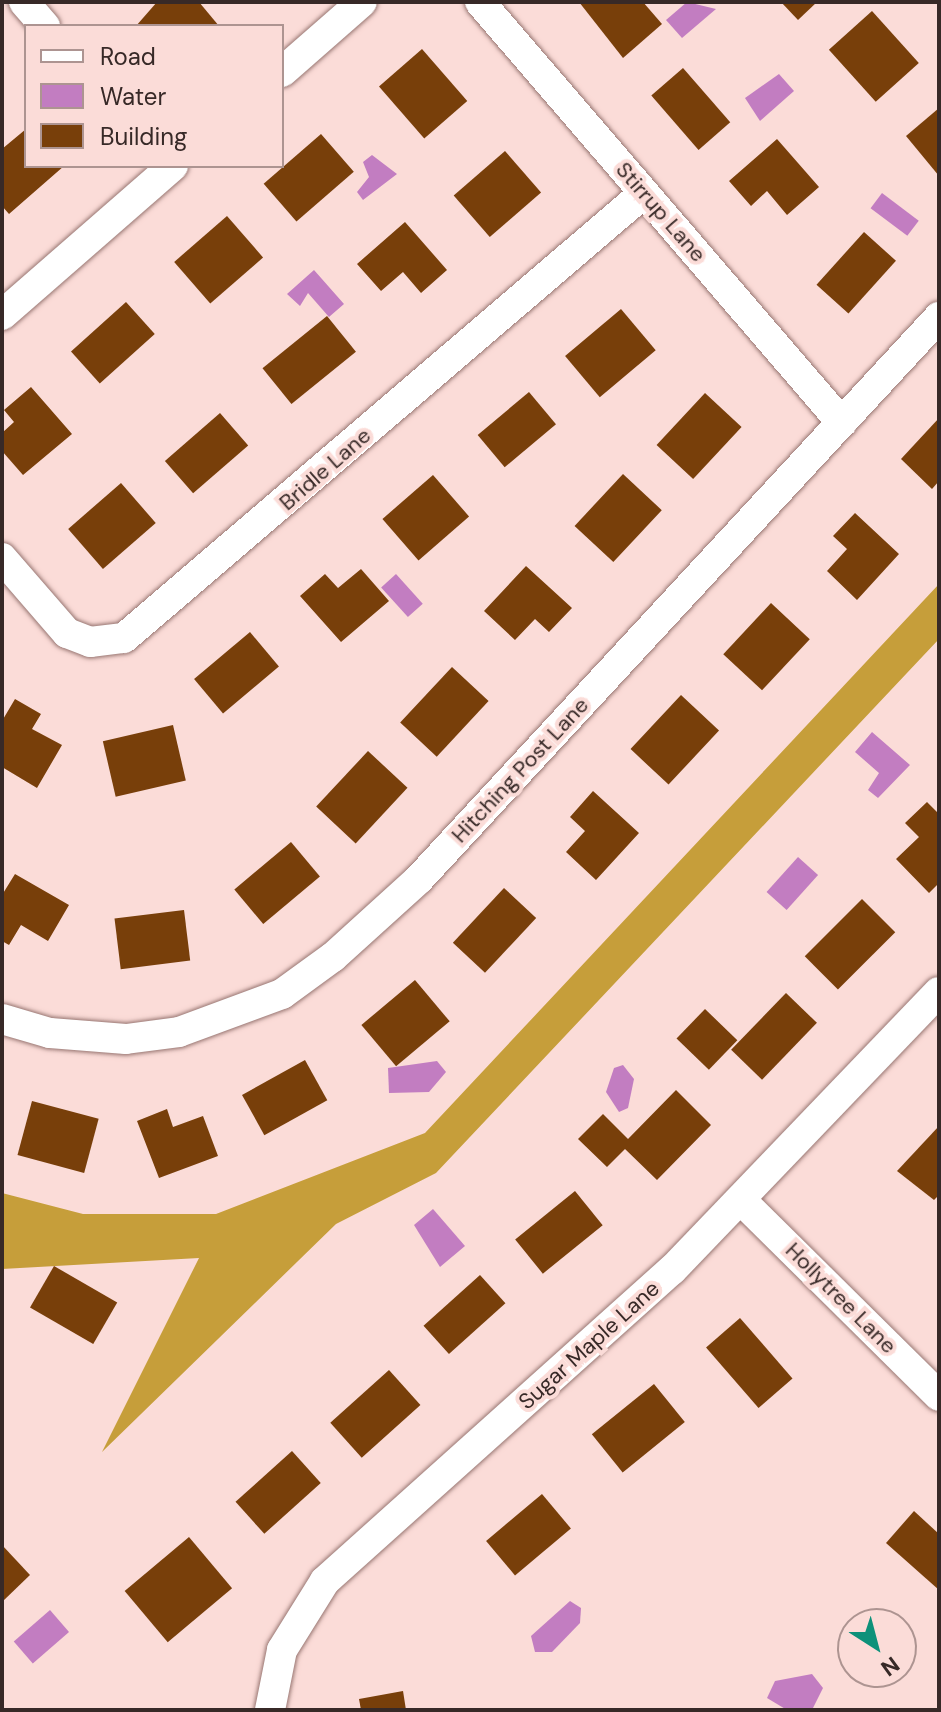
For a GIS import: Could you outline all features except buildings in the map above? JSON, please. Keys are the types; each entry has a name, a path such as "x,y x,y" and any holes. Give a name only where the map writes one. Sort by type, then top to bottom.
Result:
{"street":[{"path":"24,2 43,24"},
{"path":"284,70 362,2"},
{"name":"Stirrup Lane","path":"480,2 842,423"},
{"path":"2,315 168,168"},
{"name":"Bridle Lane","path":"2,558 67,633 90,642 124,638 644,193"},
{"name":"Hitching Post Lane","path":"2,1019 50,1033 126,1039 218,1022 282,994 419,879 939,317"},
{"name":"Sugar Maple Lane","path":"270,1710 282,1650 325,1581 742,1201 939,992"},
{"name":"Hollytree Lane","path":"742,1201 939,1396"}],"shaded area":[{"path":"939,584 939,639 436,1173 336,1224 102,1452 199,1258 2,1269 2,1193 83,1214 216,1214 425,1133"}],"water":[{"path":"687,2 716,9 682,38 666,20"},
{"path":"779,74 794,91 760,121 745,98"},
{"path":"372,155 397,174 363,200 357,192 369,177 363,162"},
{"path":"882,193 919,221 907,236 871,208"},
{"path":"314,270 344,304 329,317 308,293 300,306 287,294"},
{"path":"396,574 423,604 408,617 381,587"},
{"path":"872,732 910,765 878,798 868,790 879,773 855,752"},
{"path":"798,857 818,875 787,910 767,892"},
{"path":"437,1061 446,1072 429,1092 389,1093 388,1068"},
{"path":"623,1065 634,1079 628,1108 619,1112 606,1092 614,1068"},
{"path":"433,1209 465,1246 440,1267 414,1225"},
{"path":"570,1601 581,1608 580,1623 552,1652 535,1652 531,1636"},
{"path":"50,1610 69,1632 33,1663 14,1641"},
{"path":"812,1674 823,1688 813,1708 787,1710 767,1698 775,1681"}]}
